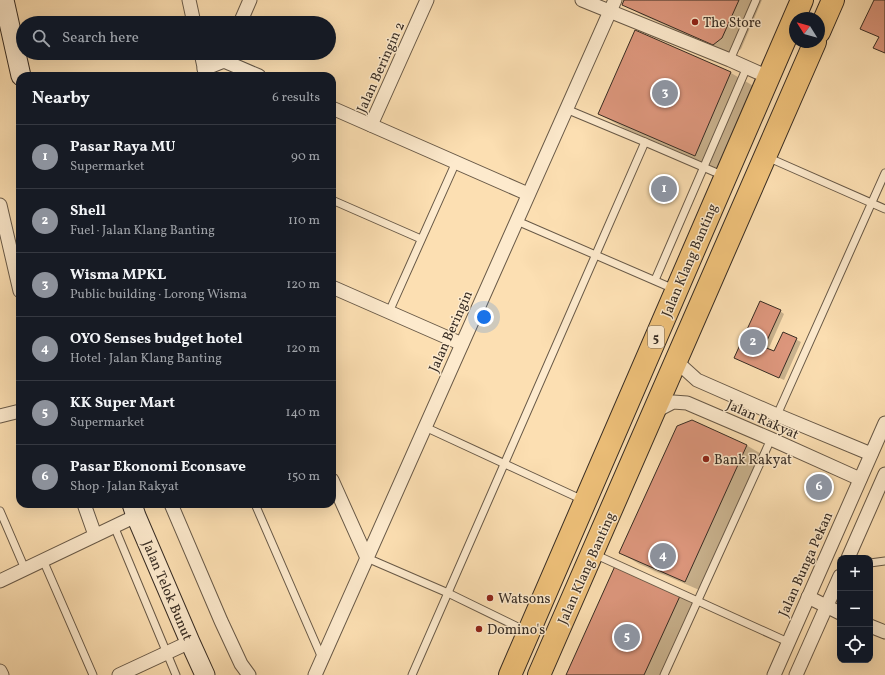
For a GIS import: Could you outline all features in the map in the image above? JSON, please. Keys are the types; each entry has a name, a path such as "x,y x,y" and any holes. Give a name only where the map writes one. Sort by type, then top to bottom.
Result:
{"highway":[{"name":"Jalan Klang Banting","path":"510,675 802,0"},
{"path":"825,18 833,0"},
{"name":"Jalan Klang Banting","path":"539,675 812,48"}],"street":[{"path":"4,0 16,54"},
{"path":"190,0 193,16"},
{"path":"243,16 250,0"},
{"name":"Jalan Beringin 2","path":"371,125 427,0"},
{"path":"582,0 612,6 768,77"},
{"name":"Jalan Beringin","path":"315,675 612,6"},
{"path":"17,60 20,72"},
{"path":"202,60 205,72 222,60"},
{"path":"231,60 252,72"},
{"path":"336,110 528,194"},
{"path":"0,205 6,255 16,281"},
{"path":"336,289 462,344"},
{"path":"676,361 697,380 871,454"},
{"name":"Jalan Rakyat","path":"653,413 673,402 687,403 860,479"},
{"path":"0,416 16,412"},
{"name":"Jalan Bunga Pekan","path":"774,675 885,423"},
{"path":"849,555 885,474"},
{"path":"336,489 367,558"},
{"path":"85,508 95,535"},
{"path":"173,508 221,621 241,664 249,675"},
{"path":"0,581 114,526 134,510"},
{"name":"Jalan Telok Bunut","path":"134,510 205,675"},
{"path":"796,675 837,582"},
{"path":"808,598 837,611"},
{"path":"872,627 885,632"},
{"path":"119,675 190,642"},
{"path":"0,671 2,675"}],"lane":[{"path":"730,60 756,0"},
{"path":"655,280 747,67"},
{"path":"566,109 725,177"},
{"path":"412,675 645,142"},
{"path":"765,156 885,209"},
{"path":"389,312 456,162"},
{"path":"777,415 885,173"},
{"path":"336,202 422,239"},
{"path":"516,221 676,290"},
{"path":"425,427 585,501"},
{"path":"664,675 772,440"},
{"path":"256,508 322,658"},
{"path":"0,511 25,569"},
{"path":"114,526 176,675"},
{"path":"592,553 788,642"},
{"path":"367,558 448,593 528,632"},
{"path":"43,560 93,675"},
{"path":"873,563 885,561"}],"building":[{"name":"The Store","path":"624,0 739,0 722,38 713,45 622,5"},
{"path":"874,0 885,0 885,53 873,48 879,37 860,29"},
{"path":"635,30 731,72 695,156 598,114"},
{"path":"760,301 781,310 764,347 774,351 783,332 797,338 779,378 734,358"},
{"path":"692,420 747,445 685,582 619,553 677,426"},
{"path":"615,566 680,596 644,675 566,675"}],"place":[{"name":"The Store","path":"695,22"},
{"name":"Wisma MPKL","path":"665,93"},
{"name":"Pasar Raya MU","path":"664,189"},
{"name":"Shell","path":"753,342"},
{"name":"Bank Rakyat","path":"706,459"},
{"name":"Pasar Ekonomi Econsave","path":"819,487"},
{"name":"OYO Senses budget hotel","path":"663,556"},
{"name":"Watsons","path":"490,598"},
{"name":"Domino's","path":"479,629"},
{"name":"KK Super Mart","path":"627,637"}]}
